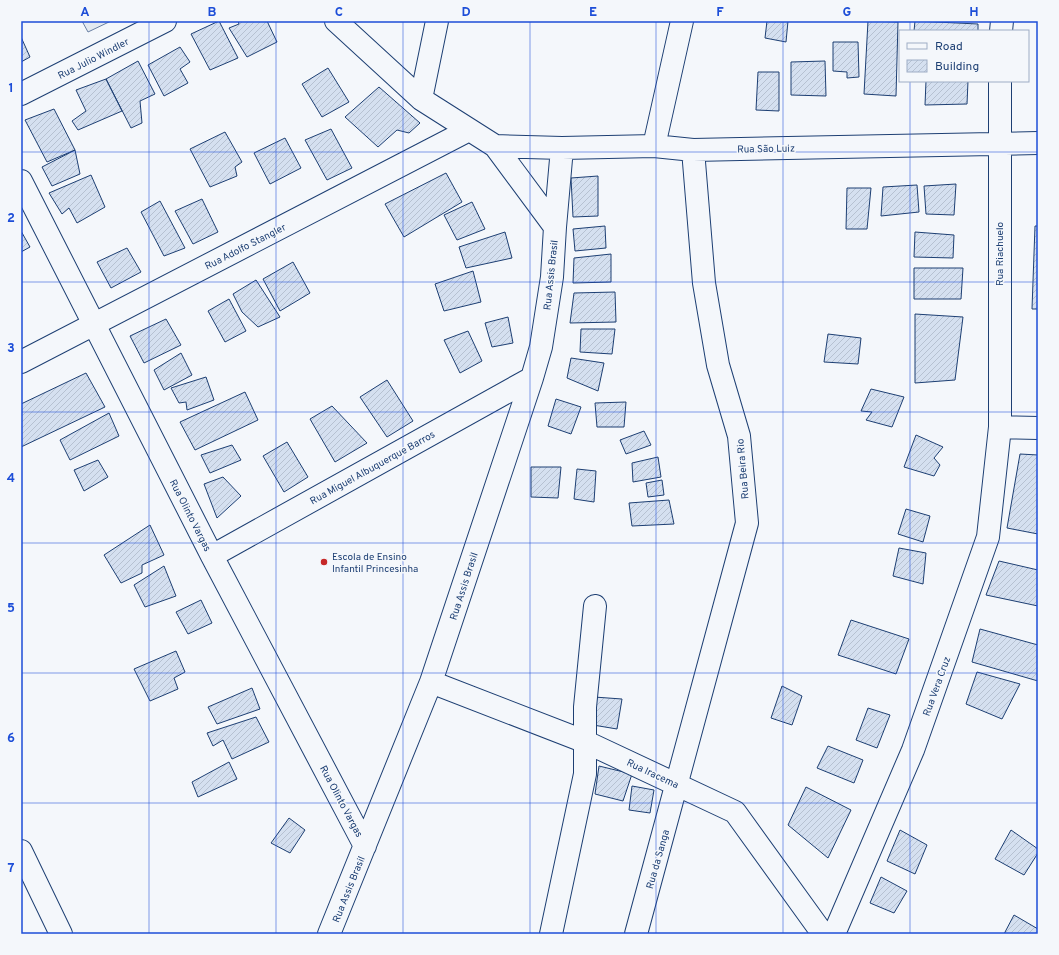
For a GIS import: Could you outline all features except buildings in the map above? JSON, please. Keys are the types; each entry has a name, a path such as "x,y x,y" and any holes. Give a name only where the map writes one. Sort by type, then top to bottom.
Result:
{"street":[{"name":"Rua Julio Windler","path":"21,94 165,21"},
{"path":"336,21 421,99 495,146"},
{"path":"421,99 438,21"},
{"path":"654,146 682,21"},
{"name":"Rua Riachuelo","path":"1000,82 1000,427"},
{"name":"Rua Adolfo Stangler","path":"21,362 469,130"},
{"name":"Rua São Luiz","path":"495,146 562,148 654,146 693,150 999,142 1038,143"},
{"name":"Rua Assis Brasil","path":"495,146 555,227"},
{"name":"Rua Assis Brasil","path":"329,934 431,682 541,348 552,278 562,148"},
{"name":"Rua Beira Rio","path":"677,785 746,522 739,436 718,365 704,282 693,150"},
{"name":"Rua Olinto Vargas","path":"21,181 212,556 365,846"},
{"name":"Rua Miguel Albuquerque Barros","path":"212,556 532,378"},
{"path":"1000,427 1038,428"},
{"name":"Rua Vera Cruz","path":"834,934 913,750 988,537 1000,427"},
{"path":"551,934 585,774 585,707 595,606"},
{"name":"Rua Iracema","path":"431,682 586,742 735,812 823,934"},
{"name":"Rua da Sanga","path":"636,934 677,785"},
{"path":"21,851 61,934"}],"shaded area":[{"path":"82,21 111,21 88,32"}],"place":[{"name":"Escola de Ensino Infantil Princesinha","path":"324,562"}]}
